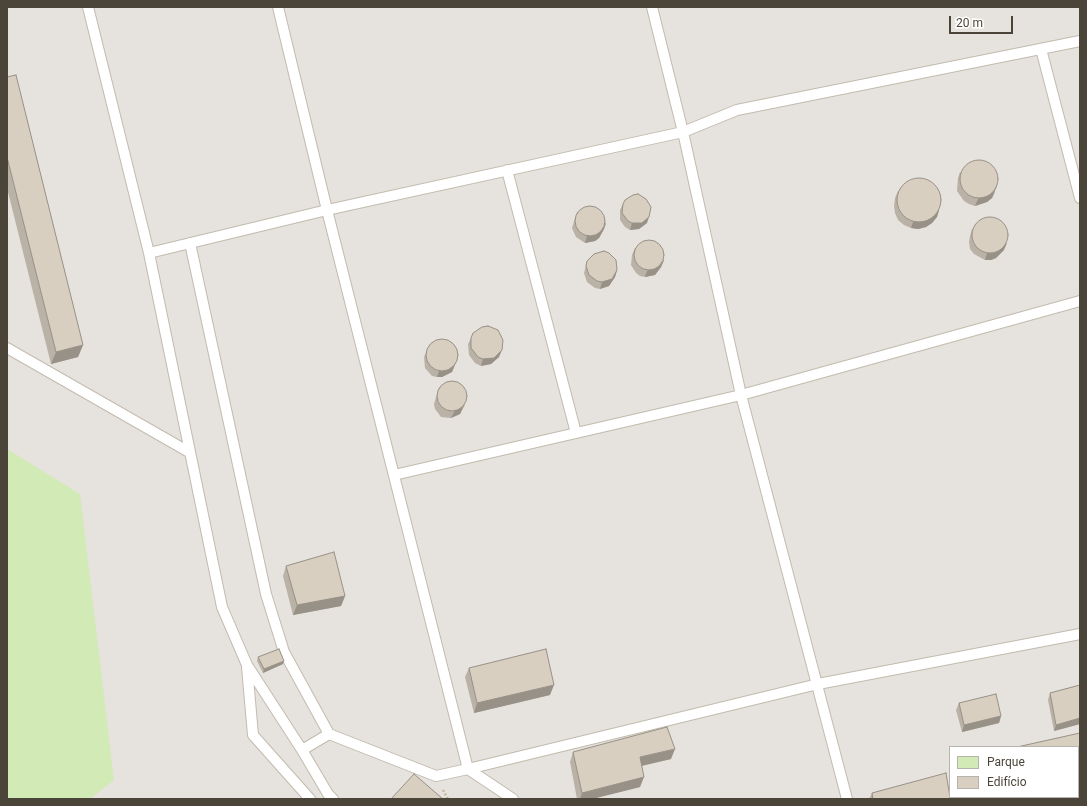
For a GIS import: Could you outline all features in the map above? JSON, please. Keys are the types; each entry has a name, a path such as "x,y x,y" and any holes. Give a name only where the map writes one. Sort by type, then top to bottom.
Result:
{"lane":[{"path":"88,7 149,253 222,607 247,665 302,750 328,794 333,799"},
{"path":"278,7 327,210 468,769 513,799"},
{"path":"652,7 683,132 741,395 847,799"},
{"path":"149,253 327,210 683,132 737,110 1080,40"},
{"path":"1041,49 1080,198"},
{"path":"508,170 576,434"},
{"path":"190,243 266,594 284,652 329,734 436,776 818,684 1080,634"},
{"path":"394,475 741,395 1080,302"},
{"path":"7,348 189,452"},
{"path":"247,665 253,735 310,799"},
{"path":"302,750 329,734"}],"shaded area":[{"path":"7,7 1080,7 1080,799 7,799"}],"green space":[{"path":"7,449 80,494 114,780 90,799 7,799"}],"building":[{"path":"16,75 83,345 56,352 7,157 7,77"},
{"path":"975,160 983,160 993,165 997,172 997,186 993,193 983,198 975,198 965,193 963,190 960,183 960,175 965,165 968,163"},
{"path":"915,178 923,178 928,179 935,184 940,191 940,209 935,216 928,221 915,222 907,219 900,212 897,204 897,196 900,188 907,181"},
{"path":"638,194 646,199 651,207 649,217 642,223 632,223 628,221 622,213 623,204 625,200"},
{"path":"590,206 601,210 605,221 601,232 590,236 579,232 575,221 579,210"},
{"path":"994,217 1003,222 1007,228 1007,242 1003,248 994,253 986,253 977,248 973,242 972,231 977,222 983,218"},
{"path":"649,240 660,244 664,255 660,266 649,270 638,266 634,255 638,244"},
{"path":"604,251 609,253 616,260 617,270 612,279 602,282 597,281 589,275 586,266 587,261 594,254"},
{"path":"488,326 498,330 503,340 502,350 494,358 483,359 478,357 471,348 471,338 473,333 482,327"},
{"path":"442,339 453,344 458,355 453,366 442,371 431,366 426,355 431,344"},
{"path":"452,381 463,385 467,396 463,407 452,411 441,407 437,396 441,385"},
{"path":"334,552 345,596 297,605 286,566"},
{"path":"279,649 284,661 264,669 258,657"},
{"path":"546,649 554,685 477,703 469,668"},
{"path":"1080,685 1080,718 1056,725 1050,693"},
{"path":"996,694 1001,716 964,725 959,703"},
{"path":"667,727 675,749 640,757 644,777 582,793 573,752"},
{"path":"1080,733 1080,768 1079,746 1022,746"},
{"path":"946,773 949,798 951,799 873,799 872,793"},
{"path":"414,774 443,799 391,799"}]}
